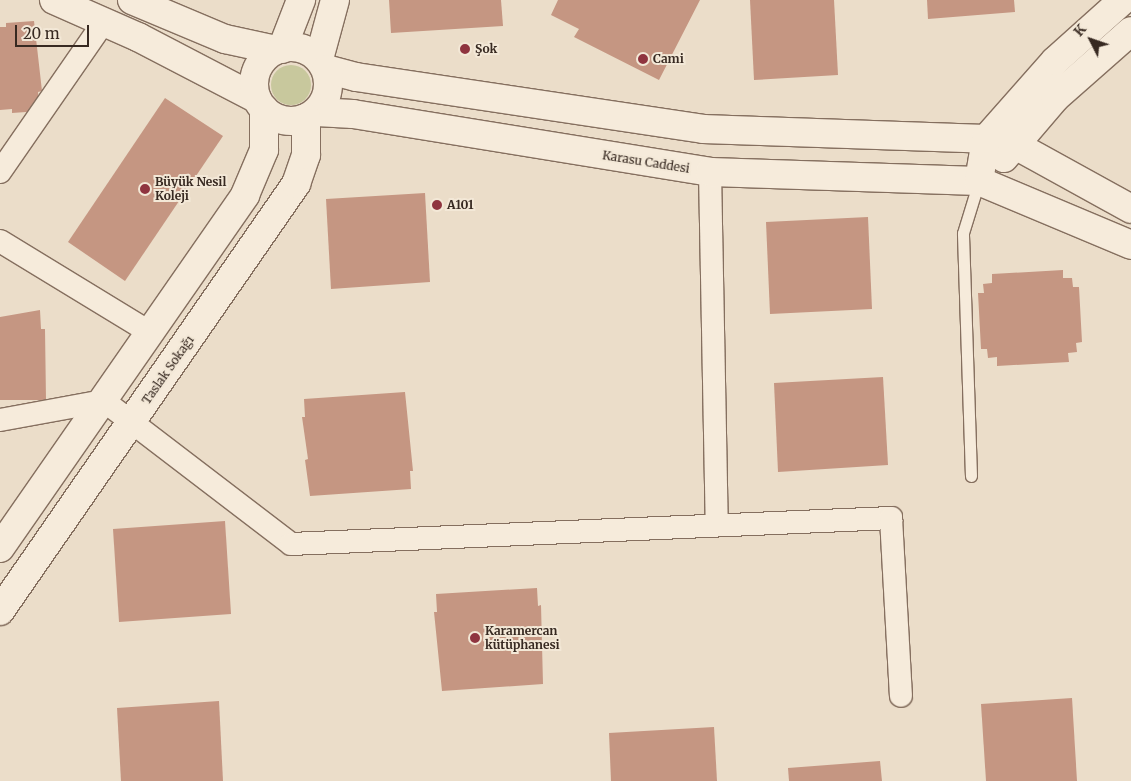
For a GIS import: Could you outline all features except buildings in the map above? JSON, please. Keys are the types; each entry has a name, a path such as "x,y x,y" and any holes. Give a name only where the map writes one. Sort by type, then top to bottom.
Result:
{"street":[{"path":"54,0 104,22 261,104 284,121 311,115 328,92 322,64 335,0"},
{"path":"132,0 225,39 279,50 299,48 322,64 356,77 703,129 986,139 1017,146 1131,210"},
{"path":"0,548 104,401 245,195 257,172 264,150 261,104 254,88 257,71 266,57 279,50 301,0"},
{"path":"979,181 986,139 1055,62 1122,0"},
{"path":"0,172 104,22"},
{"path":"979,181 1017,146 1056,98 1131,31"},
{"name":"Karasu Caddesi","path":"311,115 353,114 710,172 979,181"},
{"name":"Taslak Sokağı","path":"0,611 296,184 306,155 311,115"},
{"path":"710,172 717,525"},
{"path":"979,181 1131,245"},
{"path":"0,241 151,333"},
{"path":"0,420 104,401 291,544 891,518 901,696"}],"lane":[{"path":"971,476 963,233 979,181"}],"green space":[{"path":"295,65 302,68 308,74 311,85 310,93 302,102 295,105 287,105 280,102 272,93 271,81 274,74 283,66"}],"place":[{"name":"Şok","path":"465,49"},
{"name":"Cami","path":"643,59"},
{"name":"Büyük Nesil Koleji","path":"145,189"},
{"name":"A101","path":"437,205"},
{"name":"Karamercan kütüphanesi","path":"475,638"}]}
